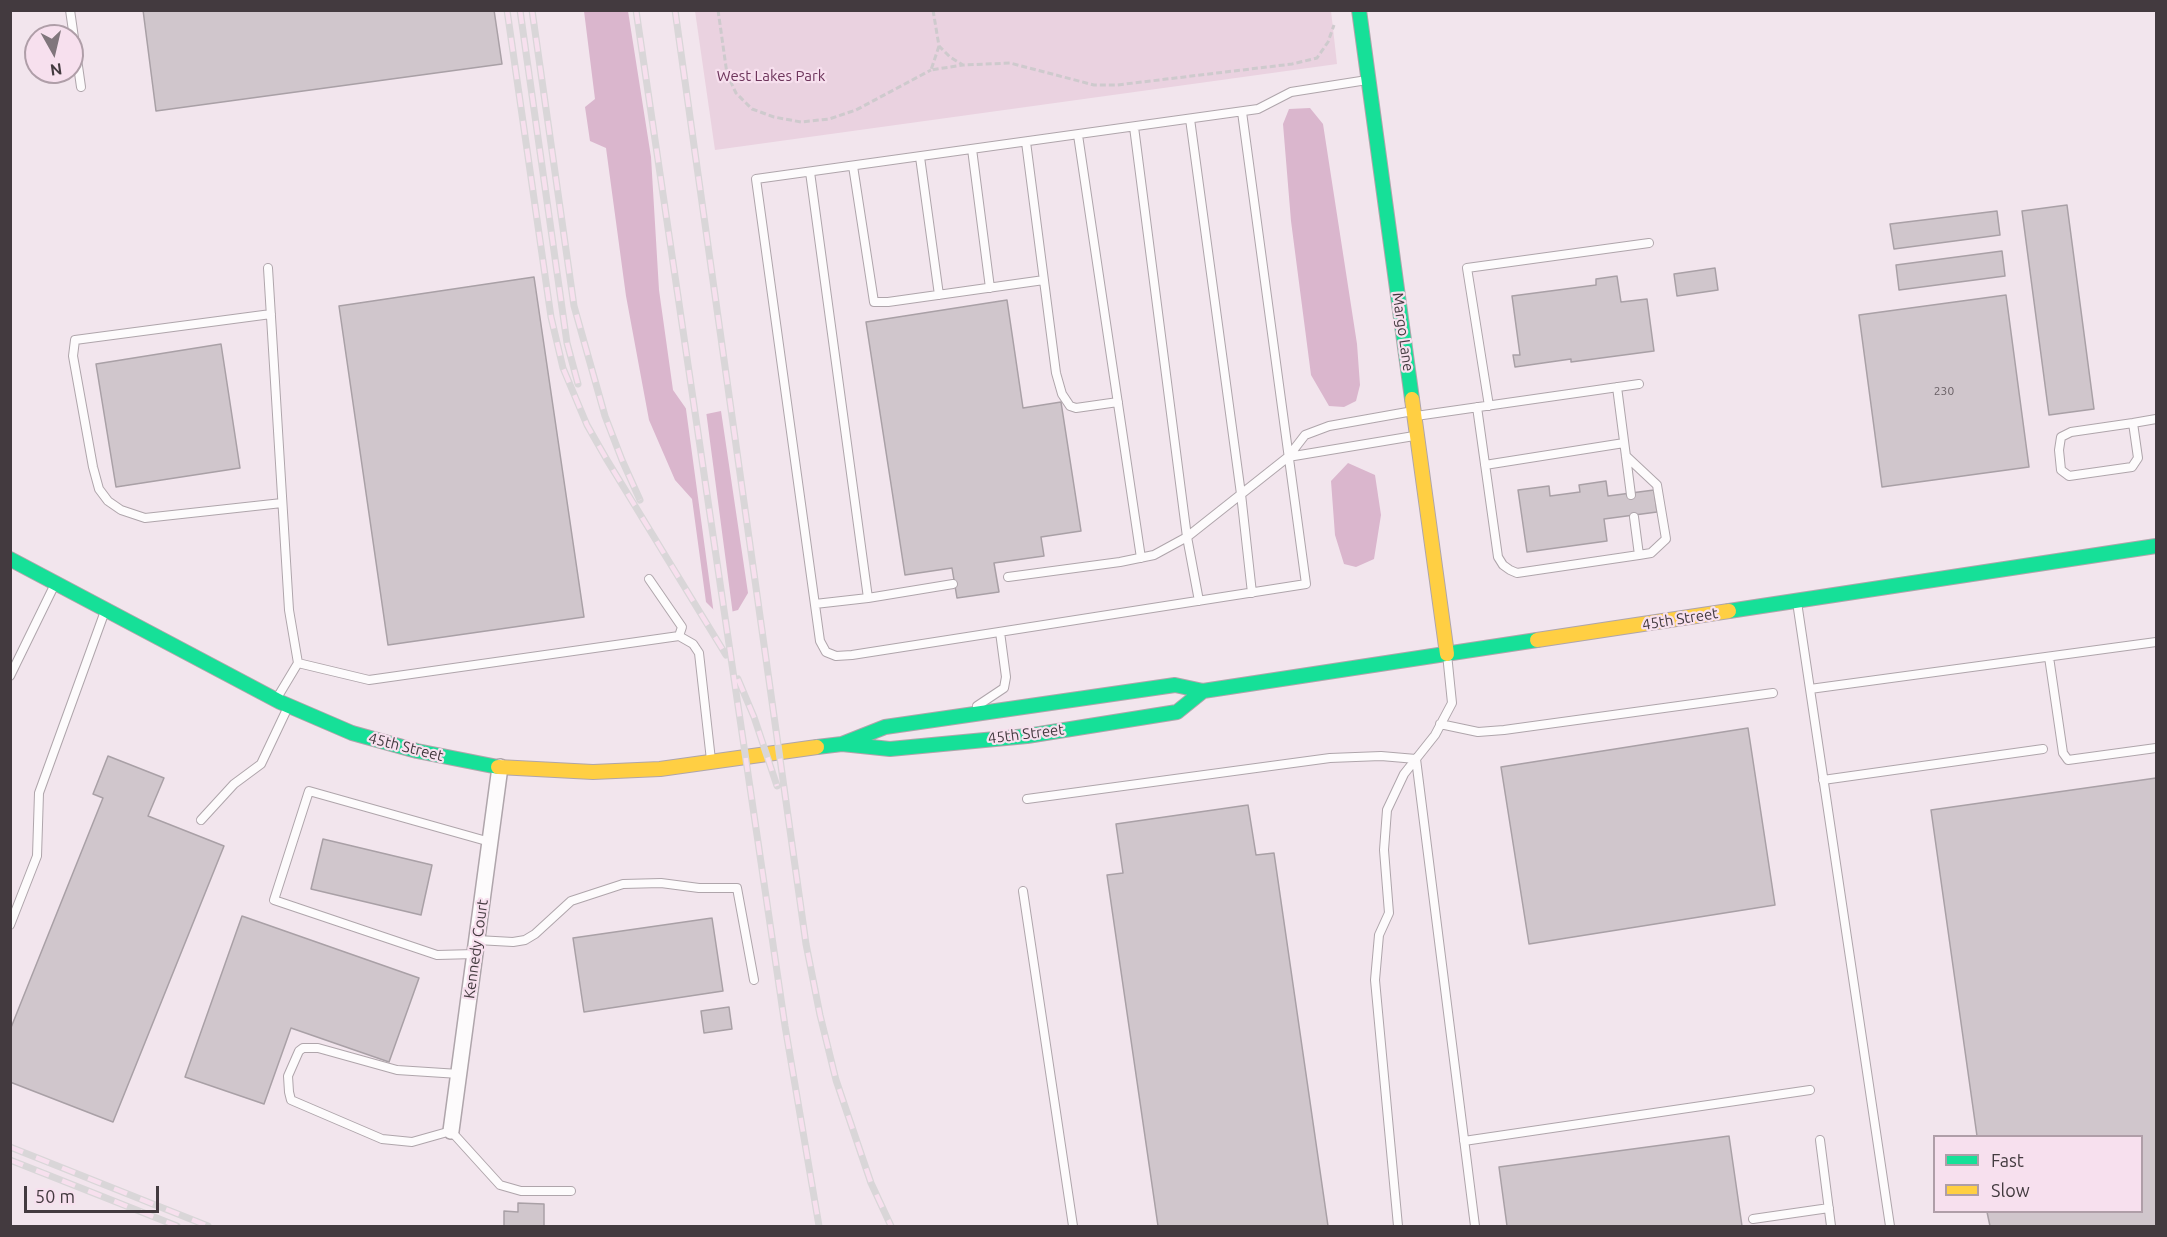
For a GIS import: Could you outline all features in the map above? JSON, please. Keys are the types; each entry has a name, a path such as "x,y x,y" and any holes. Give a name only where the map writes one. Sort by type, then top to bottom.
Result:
{"main road":[{"name":"Margo Lane","path":"1359,10 1447,654"},
{"name":"45th Street","path":"842,744 885,727 1176,685 1203,691 2157,546"},
{"name":"45th Street","path":"10,559 283,703 352,733 417,751 500,767 594,772 660,769 842,744 890,749 1027,735 1177,712 1203,691"}],"street":[{"name":"Kennedy Court","path":"451,1131 500,767"}],"lane":[{"path":"70,10 81,87"},
{"path":"1242,111 1306,584 852,655 836,656 826,652 819,641 756,179 1078,135 1242,111 1258,109 1291,92 1369,80"},
{"path":"1190,119 1241,494 1252,593"},
{"path":"1134,127 1187,537 1199,602"},
{"path":"1078,135 1140,558"},
{"path":"1026,142 1056,373 1062,394 1070,406 1076,408 1118,402"},
{"path":"972,149 990,288"},
{"path":"920,156 939,295"},
{"path":"853,166 874,302 1044,280"},
{"path":"810,172 868,598"},
{"path":"1489,406 1467,268 1649,243"},
{"path":"201,820 234,784 261,764 298,663 289,610 268,268"},
{"path":"271,314 75,340 73,356 93,467 99,489 108,501 121,510 145,518 282,503"},
{"path":"1008,577 1154,555 1187,537 1288,457 1305,435 1329,426 1639,384"},
{"path":"1617,387 1631,495"},
{"path":"1477,407 1498,557 1503,565 1517,573 1651,553 1666,539 1657,485 1626,456"},
{"path":"2133,423 2138,459 2132,467 2069,476 2061,470 2059,450 2061,437 2071,432 2157,419"},
{"path":"1288,457 1417,435"},
{"path":"1485,465 1624,443"},
{"path":"1634,517 1639,555"},
{"path":"649,579 682,627 679,636"},
{"path":"10,676 55,583"},
{"path":"814,604 953,584"},
{"path":"1797,601 1890,1227"},
{"path":"11,922 37,856 39,793 106,610"},
{"path":"960,716 994,697 1004,688 1006,677 1000,632"},
{"path":"298,663 369,680 679,636 693,644 699,653 711,761"},
{"path":"1810,689 2157,642"},
{"path":"1398,1227 1375,980 1379,935 1389,913 1384,850 1387,810 1404,774 1440,724 1452,703 1447,654"},
{"path":"2049,657 2062,753 2068,760 2157,748"},
{"path":"1440,724 1478,732 1504,730 1773,693"},
{"path":"1823,780 2043,749"},
{"path":"1028,799 1330,758 1381,756 1416,759"},
{"path":"1416,759 1475,1227"},
{"path":"490,842 309,791 274,900 437,955 525,940 535,934 571,901 623,884 662,883 699,888 736,888 754,980"},
{"path":"1023,891 1073,1227"},
{"path":"459,1074 397,1070 318,1048 303,1048 288,1076 291,1100 382,1139 412,1142 451,1131 500,1185 521,1191 571,1191"},
{"path":"1464,1141 1810,1090"},
{"path":"1820,1140 1831,1227"},
{"path":"1753,1219 1829,1208"}],"path":[{"path":"718,10 727,74 736,93 752,109 774,117 801,122 830,120 856,110 931,70 963,65 1010,63 1094,85 1117,86 1292,64 1317,58 1328,42 1334,26"},
{"path":"931,70 939,46 933,10"},
{"path":"939,46 963,65"}],"green space":[{"name":"West Lakes Park","path":"695,11 1331,11 1337,64 715,150"}],"shaded area":[{"path":"584,11 628,11 651,157 659,290 673,390 692,417 721,411 748,593 738,610 719,615 706,602 692,499 675,480 649,420 626,296 606,148 590,141 585,107 595,99"},
{"path":"1310,108 1323,124 1357,344 1360,385 1356,401 1344,407 1329,406 1311,375 1291,221 1283,124 1289,109"},
{"path":"1348,463 1375,475 1381,515 1374,559 1356,567 1344,564 1335,535 1331,481"}],"pier":[{"path":"685,402 694,414 706,411 733,615 719,618 714,615"}],"building":[{"path":"143,10 494,10 502,64 156,111"},
{"path":"2067,205 2094,409 2049,415 2022,211"},
{"path":"1997,211 2000,235 1894,249 1890,224"},
{"path":"2002,251 2005,276 1899,290 1896,265"},
{"path":"1715,268 1718,290 1677,296 1674,274"},
{"path":"1617,276 1621,302 1647,299 1654,351 1515,367 1513,355 1520,355 1512,296 1596,285 1596,279"},
{"path":"534,277 584,617 388,645 339,306"},
{"path":"2006,295 2029,467 1882,487 1859,315"},
{"path":"1007,300 1023,408 1061,402 1081,531 1041,537 1044,556 994,563 999,592 957,598 952,568 905,575 866,322"},
{"path":"221,344 240,468 116,487 96,364"},
{"path":"1606,481 1608,496 1654,490 1657,512 1604,519 1607,541 1527,552 1518,490 1549,486 1550,496 1580,492 1579,485"},
{"path":"1748,728 1775,905 1529,944 1501,767"},
{"path":"108,756 164,778 148,816 224,846 113,1122 10,1082 10,1030 103,798 93,794"},
{"path":"2156,778 2156,1226 1990,1226 1987,1213 2143,1213 2143,1135 1977,1135 1931,810"},
{"path":"1248,805 1256,855 1274,853 1328,1226 1158,1226 1107,875 1123,873 1116,824"},
{"path":"323,839 432,865 421,915 311,889"},
{"path":"242,916 419,978 389,1062 291,1028 264,1104 185,1077"},
{"path":"712,918 723,991 584,1012 573,938"},
{"path":"729,1007 732,1029 704,1033 701,1011"},
{"path":"1729,1136 1742,1226 1507,1226 1499,1167"},
{"path":"518,1203 544,1204 544,1226 504,1226 504,1211 518,1212"}],"railway":[{"path":"507,10 551,317 563,368 587,425 726,655"},
{"path":"520,10 567,343 578,384"},
{"path":"532,10 574,306 605,416 640,500"},
{"path":"636,10 785,1026 819,1226"},
{"path":"675,10 806,944 836,1080 871,1183 891,1226"},
{"path":"738,679 754,717 777,786"},
{"path":"10,1147 208,1226"},
{"path":"10,1160 177,1226"}],"traffic: fast":[{"path":"1359,10 1412,399"},
{"path":"1729,611 2156,546"},
{"path":"10,559 280,702 352,733 417,751 498,767"},
{"path":"842,744 885,727 1175,685 1203,691 1537,640"},
{"path":"817,747 842,744 890,749 1027,736 1177,712 1203,691"}],"traffic: slow":[{"path":"1412,399 1447,654"},
{"path":"1537,640 1729,611"},
{"path":"498,767 593,772 660,769 817,747"}]}
